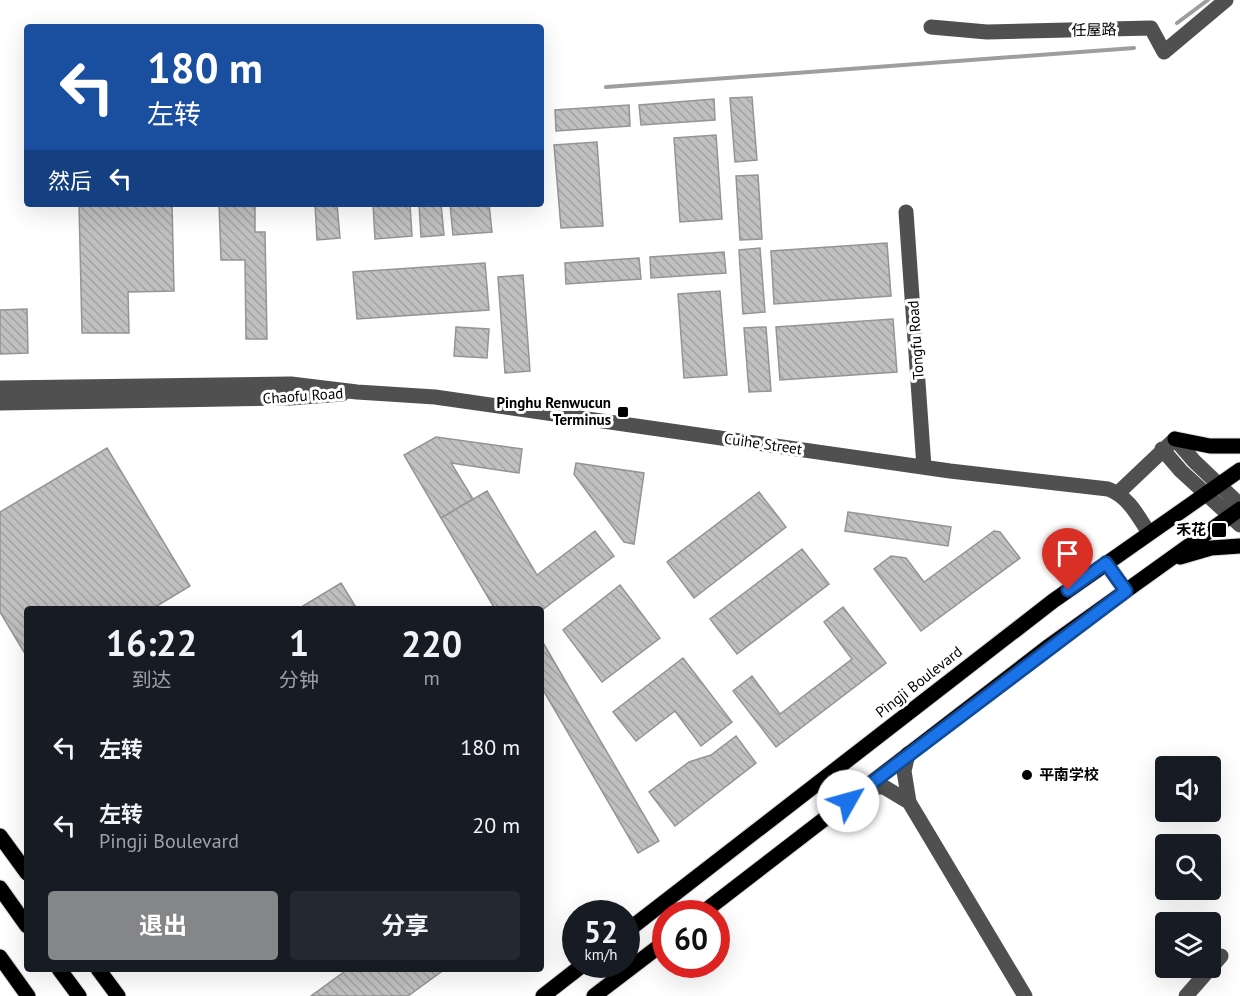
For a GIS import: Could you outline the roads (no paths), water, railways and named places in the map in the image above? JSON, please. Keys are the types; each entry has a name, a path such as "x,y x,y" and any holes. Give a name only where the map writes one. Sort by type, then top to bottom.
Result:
{"main road":[{"path":"1175,439 1210,446 1240,446"},
{"name":"Pingji Boulevard","path":"640,921 1106,563 1240,470"},
{"path":"719,900 908,754 1158,567 1238,513"},
{"path":"1158,567 1193,553 1240,546"},
{"path":"1106,563 1126,591"},
{"path":"0,836 24,869"},
{"path":"0,888 24,922"},
{"path":"594,996 652,952"},
{"path":"0,957 28,996"},
{"path":"61,972 79,996"},
{"path":"99,972 111,996"},
{"path":"100,972 118,996"},
{"path":"543,996 566,978"}],"street":[{"name":"任屋路","path":"931,27 987,32 1151,28 1164,52 1226,0"},
{"name":"Tongfu Road","path":"906,212 924,467"},
{"name":"Chaofu Road","path":"0,387 291,384 357,392"},
{"name":"Cuihe Street","path":"357,392 435,397 924,467 1108,489 1118,493"},
{"name":"Chaofu Road","path":"0,403 290,398 357,392"},
{"path":"1149,533 1130,504 1118,493 1175,439 1213,489"},
{"path":"1162,449 1213,489 1238,513"},
{"path":"908,754 904,771 909,802 1025,996"},
{"path":"866,787 884,787 909,802"},
{"path":"1186,996 1202,978"}],"waterway":[{"path":"1177,23 1208,0"},
{"path":"606,87 1134,48"}],"place":[{"name":"Pinghu Renwucun Terminus","path":"623,412"},
{"name":"禾花","path":"1219,530"},
{"name":"平南学校","path":"1027,775"}]}
